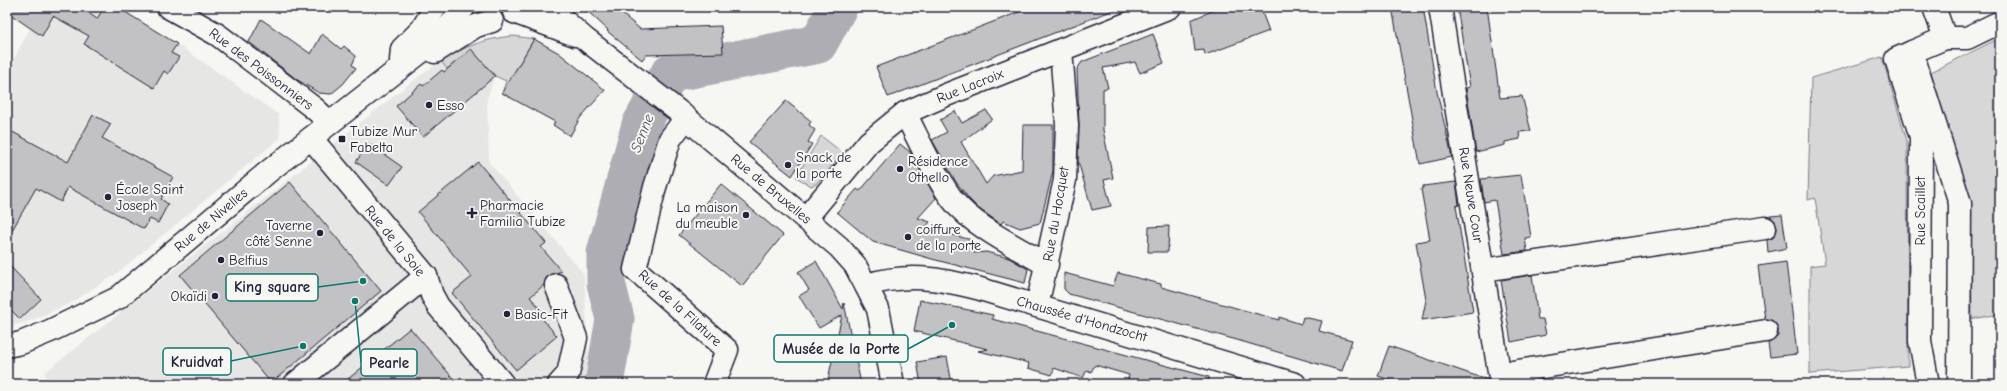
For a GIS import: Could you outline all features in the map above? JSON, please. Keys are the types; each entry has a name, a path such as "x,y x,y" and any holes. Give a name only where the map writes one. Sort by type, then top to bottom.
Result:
{"street":[{"name":"Rue des Poissonniers","path":"168,7 218,35 315,109 330,123"},
{"path":"401,68 402,49 422,29 435,7"},
{"name":"Rue de Nivelles","path":"7,346 21,343 50,331 118,298 311,138 401,68 448,27 464,7"},
{"path":"468,7 472,13 481,18 492,21"},
{"name":"Rue de Bruxelles","path":"548,7 585,39 639,79 839,247 855,265 878,309 893,384"},
{"name":"Rue Lacroix","path":"806,218 869,142 905,113 1170,7"},
{"name":"Rue Neuve Cour","path":"1440,7 1500,379"},
{"path":"1934,7 1945,38 1967,38 2000,22"},
{"name":"Rue de Bruxelles","path":"492,21 500,20 516,10 585,39"},
{"name":"Rue de Nivelles","path":"401,68 431,55 476,26 492,21"},
{"name":"Rue Scaillet","path":"1928,384 1920,341 1920,137 1896,59 1945,38"},
{"name":"Rue du Hocquet","path":"1037,306 1065,180 1067,125 1061,50"},
{"path":"1912,52 1960,203 1959,384"},
{"path":"905,113 939,179 953,200 978,223 1047,265"},
{"name":"Rue de la Filature","path":"682,115 670,139 654,187 634,269 727,350 714,384"},
{"name":"Rue de la Soie","path":"311,138 426,276 432,295 438,306 503,384"},
{"path":"1483,270 1766,228"},
{"path":"295,384 426,276"},
{"name":"Chaussée d'Hondzocht","path":"866,285 886,279 910,277 941,279 1037,306 1296,384"},
{"path":"556,285 576,338 568,374 559,384"},
{"path":"1500,379 1766,331"}],"shaded area":[{"name":"École Saint Joseph","path":"18,7 118,7 177,44 279,115 280,138 116,274 69,304 30,321 9,327 7,325 7,72 30,28 12,16"},
{"path":"513,36 534,39 502,93 506,81 495,76 471,49 447,69 441,61 475,44"},
{"path":"2000,38 2000,314 1972,319 1971,202 1931,72"},
{"path":"471,49 495,76 487,99 489,162 584,274 589,366 581,384 52,384 44,373 414,80 441,61 447,68"},
{"path":"1882,57 1907,141 1908,366 1810,374 1810,266 1825,264 1815,198 1808,200 1811,78"},
{"path":"821,136 843,153 816,184 811,186 796,177"}],"building":[{"path":"7,7 80,7 97,19 104,7 117,7 177,44 171,53 179,57 168,74 164,71 154,88 84,44 89,36 53,16 42,36 7,12"},
{"path":"583,7 614,7 640,29 721,26 723,53 646,55 642,60 607,31 608,30"},
{"path":"1032,7 1119,8 888,97 876,67"},
{"path":"1221,7 1260,7 1269,31 1205,55 1204,50 1195,51 1191,20"},
{"path":"1392,7 1423,7 1437,92 1452,157 1420,164"},
{"path":"1457,7 1487,7 1500,98 1522,96 1531,131 1519,132 1520,139 1505,142 1505,145 1476,152 1466,88 1470,87"},
{"path":"261,19 311,54 322,34 341,49 344,46 356,56 352,65 356,68 343,84 331,94 319,93 296,79 249,42"},
{"path":"1153,34 1164,63 1140,73 1135,62 1103,68 1108,88 1103,89 1103,130 1113,178 1104,180 1111,206 1092,210 1078,161 1079,125 1077,69 1082,62"},
{"path":"534,39 559,53 605,90 580,118 570,136 553,125 555,122 502,93"},
{"path":"471,49 495,76 423,137 396,106 421,84 423,86 442,70 444,72"},
{"path":"786,101 811,121 809,125 815,130 808,142 812,144 792,176 749,142"},
{"path":"986,110 992,119 961,142 986,184 993,176 1022,170 1023,125 1053,125 1053,171 1040,223 1020,228 1003,221 1001,224 979,209 956,182 932,140 947,132 940,120 955,111 962,123"},
{"path":"93,115 111,124 102,138 173,177 161,199 168,204 158,223 150,219 144,229 68,187 61,202 36,188 7,239 7,129 68,162"},
{"path":"368,143 402,167 389,185 356,162"},
{"path":"900,144 910,152 936,198 918,218 930,222 925,228 972,240 974,253 986,252 1009,258 1028,269 1025,283 873,242 837,212 857,189 860,191"},
{"path":"478,162 546,243 541,247 561,271 547,277 544,285 530,297 544,313 540,316 557,336 516,370 452,293 472,277 418,212"},
{"path":"1521,175 1531,237 1525,238 1527,251 1504,254 1495,200 1484,202 1481,179"},
{"path":"290,182 381,291 271,383 180,275"},
{"path":"1456,182 1459,205 1456,206 1473,312 1422,320 1426,300 1416,242 1430,240 1421,189 1423,186"},
{"path":"721,184 783,235 742,286 679,235"},
{"path":"1782,215 1787,248 1768,252 1767,240 1773,238 1777,227 1775,221 1770,216"},
{"path":"1169,226 1168,252 1148,252 1149,227"},
{"path":"816,261 843,309 844,303 861,384 827,384 842,315 819,328 799,296 809,290 798,272"},
{"path":"1786,262 1797,354 1770,357 1768,343 1778,336 1778,329 1775,323 1771,320 1765,319 1758,266"},
{"path":"7,263 41,299 20,319 7,306"},
{"path":"1064,273 1113,286 1118,273 1161,284 1161,287 1279,320 1279,317 1301,324 1303,317 1322,321 1319,331 1352,340 1342,371 1237,340 1069,294 1064,289"},
{"path":"1532,275 1538,319 1543,319 1546,335 1511,342 1501,280"},
{"path":"920,300 993,315 992,319 1209,377 1209,384 1127,384 1129,375 1095,365 1091,372 1087,370 1083,378 1054,368 1052,375 1028,368 1029,363 978,351 988,349 914,331"},
{"path":"410,328 458,384 342,384"},
{"path":"1389,346 1488,380 1488,384 1402,384 1378,376"},
{"path":"947,357 952,384 921,384 917,362"}],"waterway":[{"name":"Senne","path":"604,384 615,319 606,283 606,253 641,125 670,73 818,44 838,7"}],"place":[{"name":"Esso","path":"429,105"},
{"name":"Tubize Mur Fabelta","path":"342,139"},
{"name":"Snack de la porte","path":"788,165"},
{"name":"Résidence Othello","path":"900,169"},
{"name":"École Saint Joseph","path":"108,197"},
{"name":"Pharmacie Familia Tubize","path":"472,213"},
{"name":"La maison du meuble","path":"746,215"},
{"name":"Taverne côté Senne","path":"320,233"},
{"name":"coiffure de la porte","path":"908,237"},
{"name":"Belfius","path":"221,260"},
{"name":"King square","path":"363,281"},
{"name":"Okaïdi","path":"215,296"},
{"name":"Pearle","path":"355,301"},
{"name":"Basic-Fit","path":"507,314"},
{"name":"Musée de la Porte","path":"952,325"},
{"name":"Kruidvat","path":"303,346"}]}
